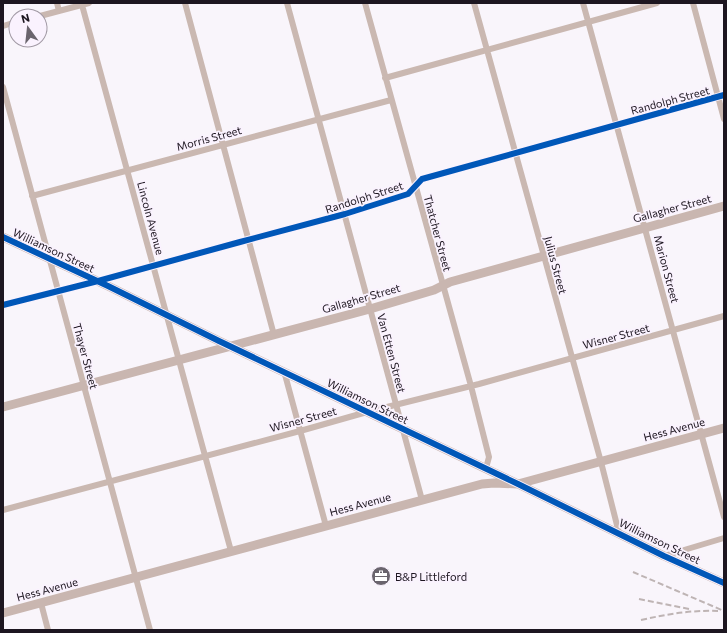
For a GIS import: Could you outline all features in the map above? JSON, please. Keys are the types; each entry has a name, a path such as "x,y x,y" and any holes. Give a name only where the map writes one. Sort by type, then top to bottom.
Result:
{"street":[{"path":"57,3 59,11"},
{"path":"48,14 89,3"},
{"path":"185,3 274,335"},
{"name":"Van Etten Street","path":"287,3 422,500"},
{"name":"Thatcher Street","path":"365,3 442,287 471,386 489,457 486,468"},
{"name":"Julius Street","path":"474,3 619,532"},
{"name":"Marion Street","path":"584,3 724,517"},
{"path":"385,78 658,3"},
{"path":"693,3 721,96 724,119"},
{"name":"Lincoln Avenue","path":"82,5 231,551"},
{"name":"Thayer Street","path":"3,87 150,630"},
{"name":"Randolph Street","path":"3,305 98,282 248,239 345,214 408,194 422,179 721,96"},
{"name":"Morris Street","path":"32,196 391,100"},
{"name":"Gallagher Street","path":"3,407 84,387 370,309 442,287 450,282 724,206"},
{"name":"Williamson Street","path":"3,237 619,532 664,556 724,583"},
{"name":"Wisner Street","path":"3,510 396,404 572,359 724,316"},
{"path":"284,371 326,526"},
{"name":"Hess Avenue","path":"3,613 482,484 518,484 724,428"},
{"path":"664,556 724,538"},
{"path":"41,603 48,630"}],"railway":[{"path":"633,572 724,611"},
{"path":"639,599 689,609"},
{"path":"641,620 680,613 718,611"}],"cycle path":[{"path":"3,305 98,281 345,214 408,194 422,179 724,95"},
{"path":"3,237 108,286 664,556 724,583"}],"place":[{"name":"B&P Littleford","path":"381,576"}]}
